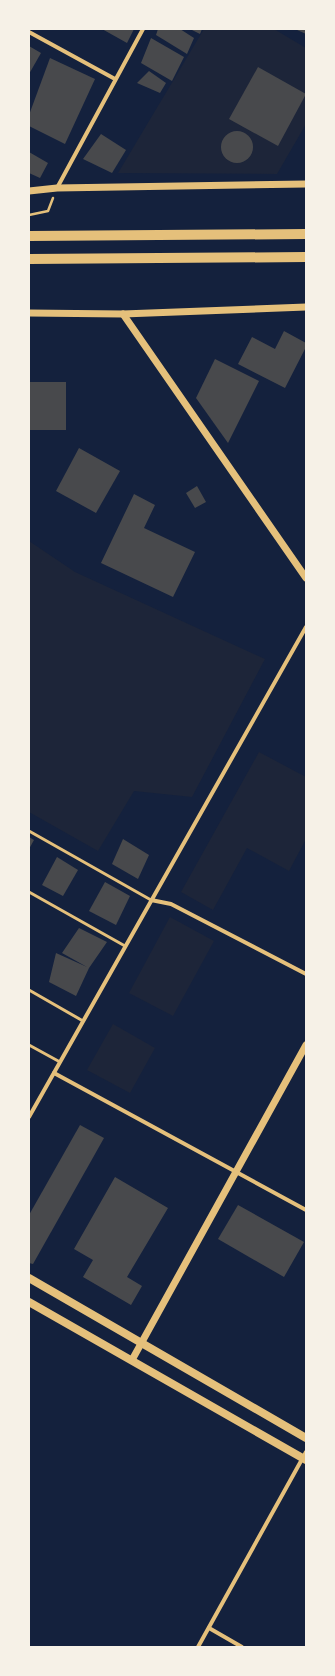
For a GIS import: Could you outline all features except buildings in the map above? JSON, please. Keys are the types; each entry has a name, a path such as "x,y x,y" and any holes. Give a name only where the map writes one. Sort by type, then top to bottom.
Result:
{"highway":[{"path":"29,236 306,234"},
{"path":"29,258 306,257"}],"main road":[{"path":"29,1278 306,1438"},
{"path":"29,1302 305,1457"}],"street":[{"path":"57,188 143,29"},
{"path":"29,32 115,79"},
{"path":"29,191 57,188 306,184"},
{"path":"29,314 123,314 306,307"},
{"path":"123,314 306,578"},
{"path":"29,1117 306,627"},
{"path":"151,900 171,904 306,974"},
{"path":"132,1360 306,1045"},
{"path":"54,1073 306,1210"},
{"path":"198,1647 305,1457"},
{"path":"209,1628 242,1647"}],"lane":[{"path":"29,831 151,900"},
{"path":"29,892 125,946"},
{"path":"29,990 83,1021"},
{"path":"29,1045 60,1062"}],"path":[{"path":"29,215 48,211 57,188"}],"shaded area":[{"path":"204,29 274,29 306,48 306,124 277,174 118,173"},
{"path":"29,541 75,572 265,659 192,797 134,791 98,851 29,812"},
{"path":"259,752 306,777 306,839 289,871 247,848 213,910 181,892"},
{"path":"170,917 214,941 173,1016 129,993"},
{"path":"113,1024 155,1048 130,1093 87,1070"}]}
